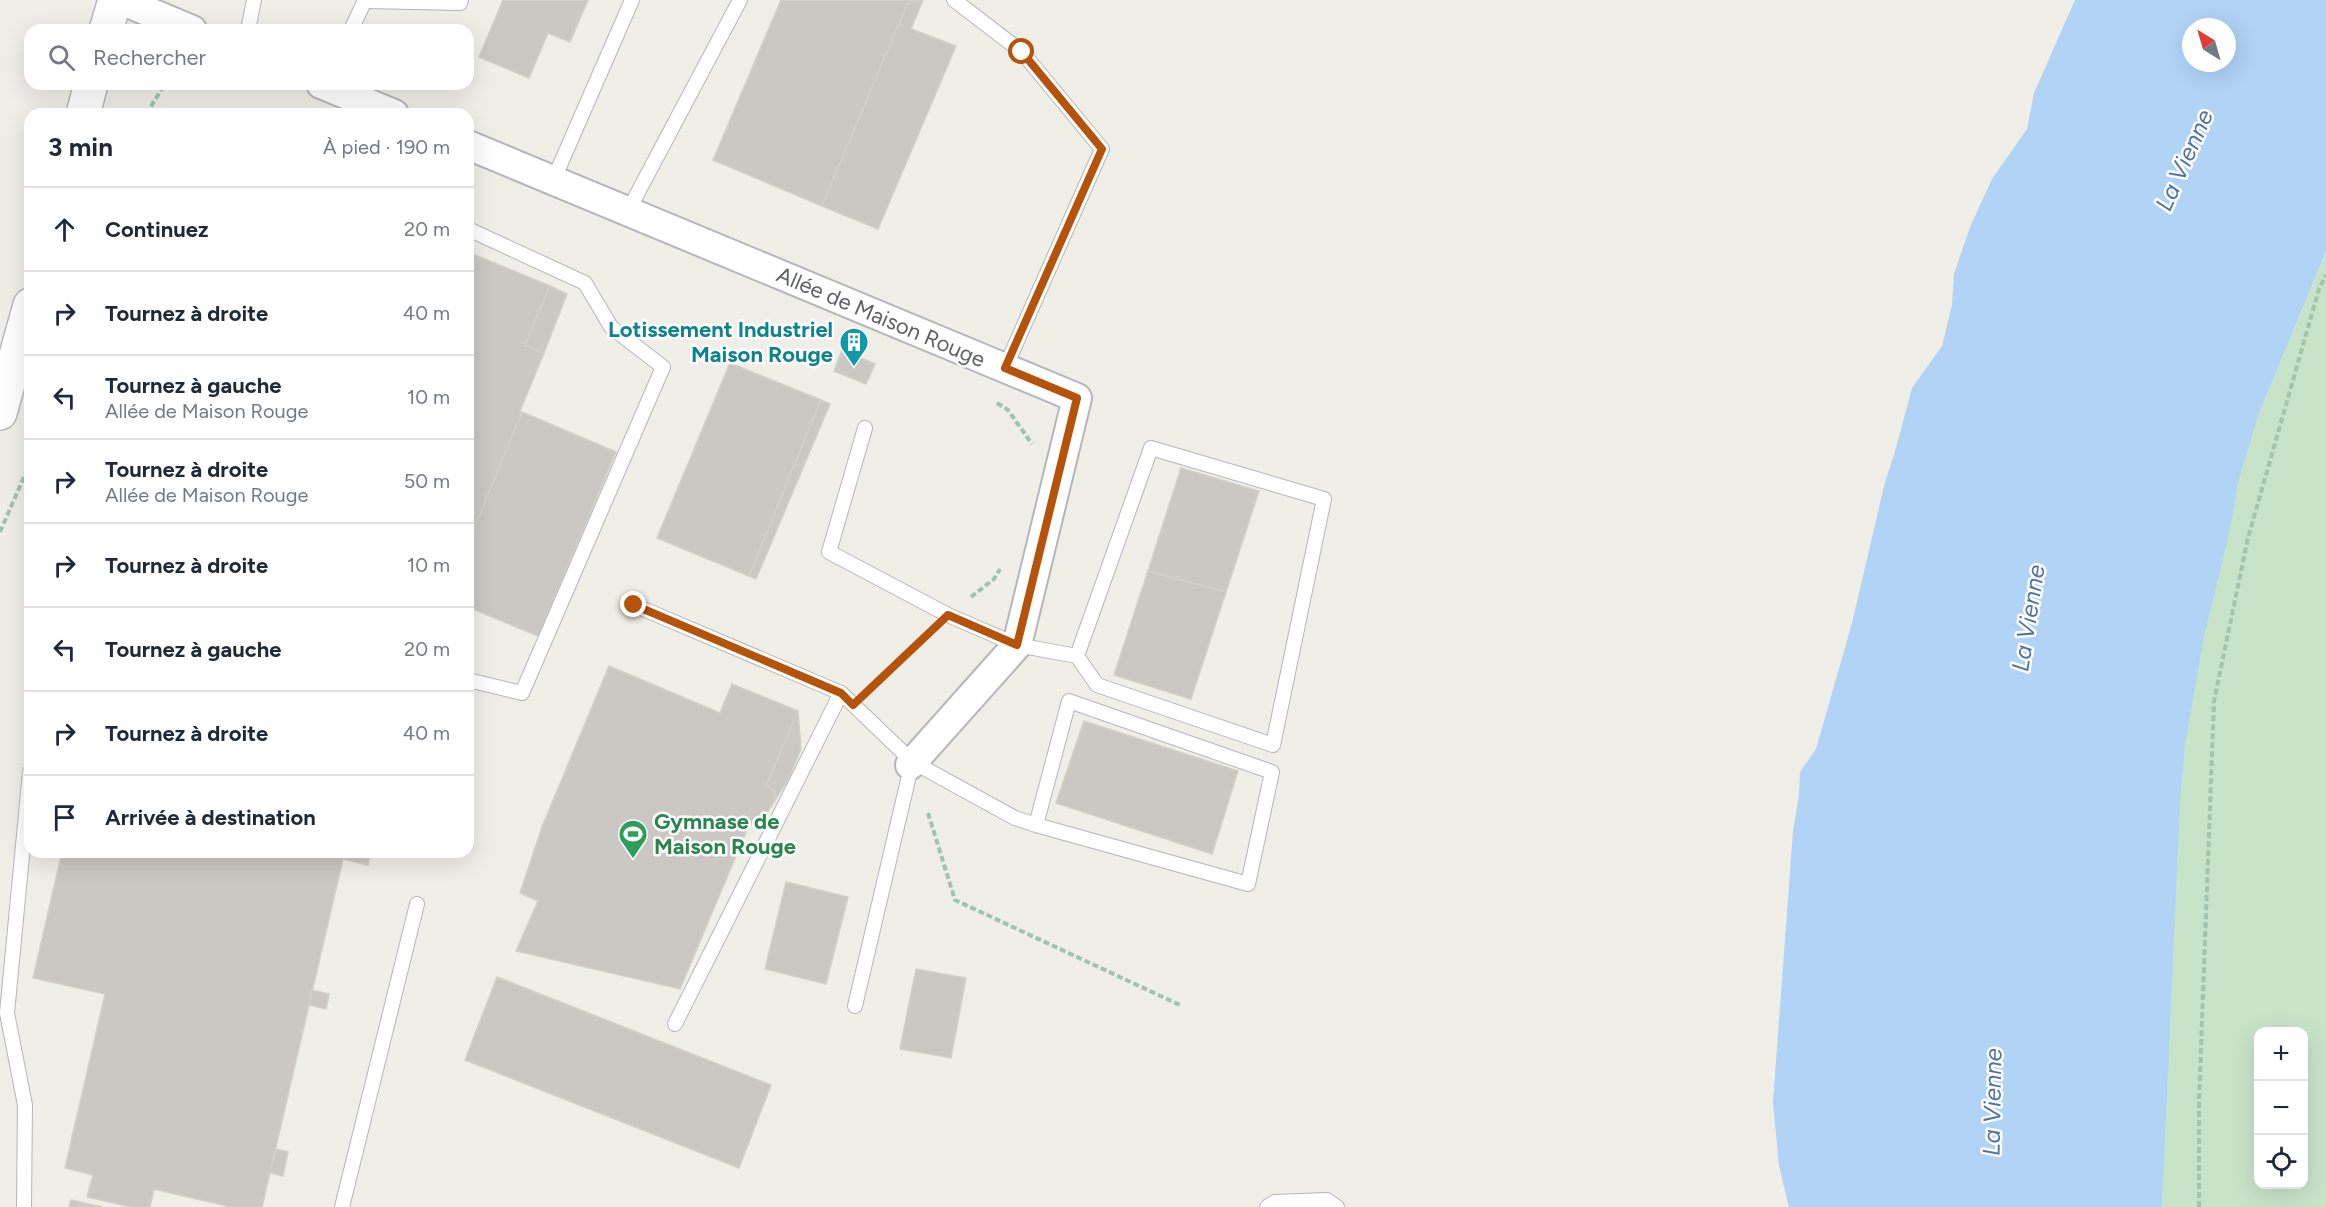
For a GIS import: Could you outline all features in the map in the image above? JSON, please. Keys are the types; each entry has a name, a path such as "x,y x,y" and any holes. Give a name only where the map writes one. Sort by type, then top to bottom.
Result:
{"main road":[{"path":"108,24 115,0"},
{"path":"85,108 89,90"},
{"path":"0,413 24,327"}],"street":[{"path":"121,0 178,24"},
{"path":"336,90 377,108"},
{"name":"Allée de Maison Rouge","path":"474,148 1077,398 1017,645 911,764"}],"lane":[{"path":"249,24 254,0"},
{"path":"354,24 365,0 460,3 461,0"},
{"path":"553,181 632,0"},
{"path":"628,212 740,0"},
{"path":"954,0 1022,52 1102,149 1005,368"},
{"path":"474,232 585,284 611,327 663,367 522,693 474,681"},
{"path":"865,428 829,552 948,615 1017,645 1077,656 1097,685 1273,744 1324,499 1151,448 1077,656"},
{"path":"634,605 841,693 911,764 1015,819 1036,825 1248,884 1272,772 1069,702 1036,825"},
{"path":"675,1024 841,693"},
{"path":"855,1006 911,764"},
{"path":"24,826 3,1016 25,1105 24,1207"},
{"path":"342,1207 417,904"},
{"path":"1268,1207 1275,1202 1327,1200 1337,1207"}],"path":[{"path":"150,108 161,90"},
{"path":"2199,1207 2199,1102 2214,700 2248,538 2319,290 2326,275"},
{"path":"990,398 1008,410 1033,446"},
{"path":"0,532 24,477"},
{"path":"853,705 948,615 994,579 1004,562"},
{"path":"911,764 955,900 1182,1006"}],"green space":[{"path":"2326,253 2326,1207 2162,1207 2163,1153 2138,723 2258,416"}],"water":[{"name":"La Vienne","path":"2075,0 2326,0 2326,252 2258,416 2238,482 2229,534 2204,636 2185,745 2180,802 2162,1207 1789,1207 1779,1166 1773,1102 1793,831 1800,772 1816,749 1852,623 1885,482 1912,388 1942,346 1952,305 1954,274 1970,227 1992,179 2027,129 2034,93"}],"building":[{"path":"503,0 588,0 570,42 548,33 529,78 479,57"},
{"path":"781,0 909,0 822,206 713,160"},
{"path":"909,0 923,0 911,29 956,46 878,229 822,206"},
{"path":"474,254 550,286 525,345 544,353 520,411 522,413 474,529"},
{"path":"550,286 567,294 544,353 525,345"},
{"name":"Lotissement Industriel Maison Rouge","path":"842,350 875,364 866,384 834,371"},
{"path":"730,363 821,400 749,576 657,538"},
{"path":"821,400 830,404 756,579 749,576"},
{"path":"522,412 616,452 538,636 474,609 474,529"},
{"path":"1181,468 1259,491 1226,592 1148,571"},
{"path":"1148,571 1226,592 1191,699 1114,675"},
{"name":"Gymnase de Maison Rouge","path":"609,666 720,713 732,684 798,711 766,786 775,792 775,800 761,823 749,825 680,989 516,951 538,901 520,893 542,827"},
{"path":"798,711 801,749 788,780 775,800 775,792 766,786"},
{"path":"1084,721 1238,771 1212,854 1056,803"},
{"path":"61,858 370,858 368,865 343,859 262,1207 231,1207 154,1189 150,1207 131,1207 87,1197 93,1175 65,1168 105,994 33,978"},
{"path":"786,882 848,897 826,984 765,969"},
{"path":"916,969 966,978 951,1058 900,1049"},
{"path":"497,977 771,1085 739,1168 465,1060"},
{"path":"312,990 329,994 326,1009 309,1005"},
{"path":"276,1149 288,1152 283,1176 270,1173"},
{"path":"71,1200 102,1207 69,1207"}],"place":[{"name":"Lotissement Industriel Maison Rouge","path":"854,368"},
{"name":"Gymnase de Maison Rouge","path":"633,860"}],"route":[{"path":"634,605 841,693 853,705 948,615 1017,645 1077,398 1005,368 1102,149 1022,52"}]}
